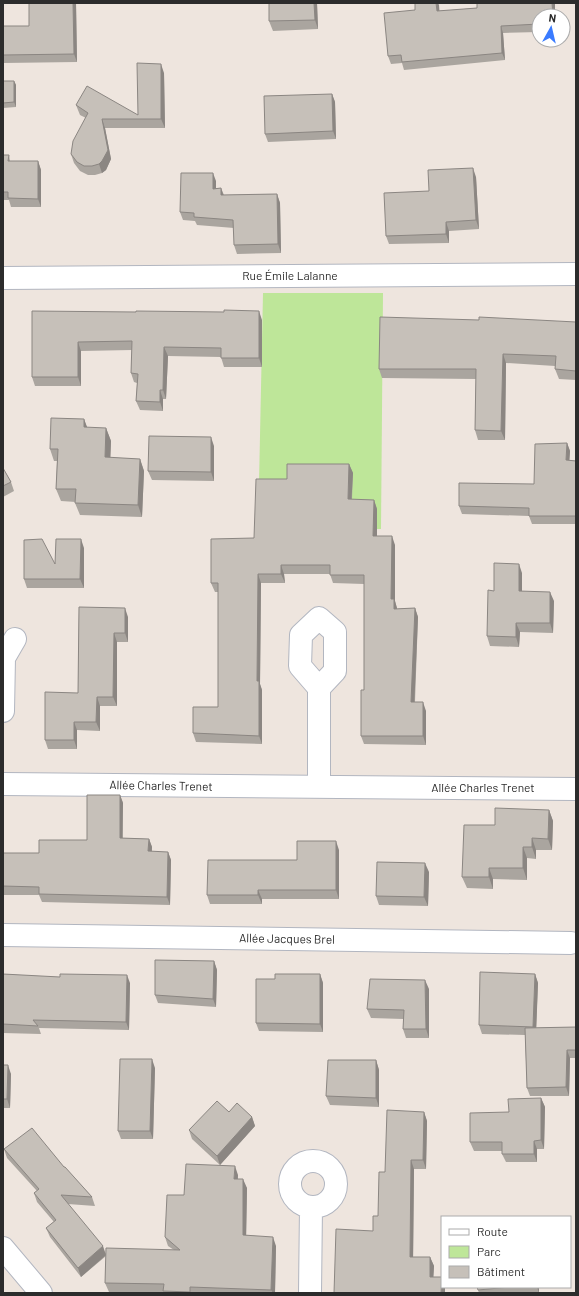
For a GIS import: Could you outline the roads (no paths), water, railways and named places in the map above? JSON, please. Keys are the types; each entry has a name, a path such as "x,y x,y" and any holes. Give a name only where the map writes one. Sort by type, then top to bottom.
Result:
{"street":[{"name":"Rue Émile Lalanne","path":"3,278 576,274"},
{"path":"3,711 4,658 15,638"},
{"path":"319,688 319,787"},
{"name":"Allée Charles Trenet","path":"3,784 576,789"},
{"name":"Allée Jacques Brel","path":"3,935 572,943"},
{"path":"310,1293 311,1207"},
{"path":"3,1248 41,1293"}]}
